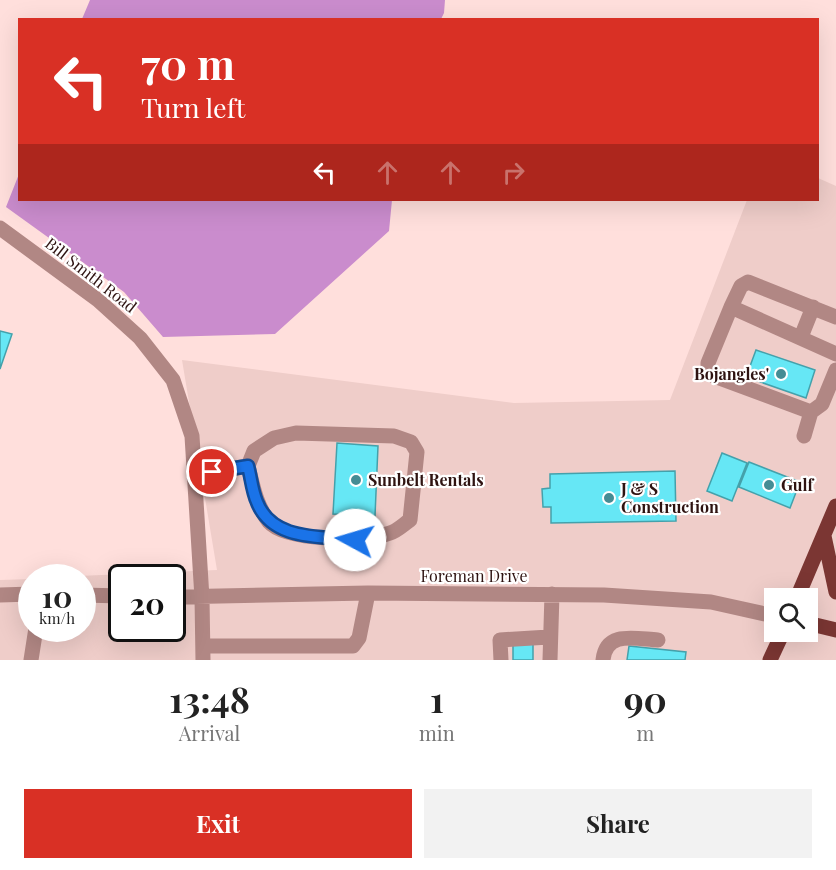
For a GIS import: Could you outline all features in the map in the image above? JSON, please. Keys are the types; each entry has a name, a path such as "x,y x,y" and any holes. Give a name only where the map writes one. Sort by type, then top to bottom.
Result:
{"main road":[{"path":"802,588 830,529 836,506"},
{"path":"830,529 836,592"},
{"path":"818,626 836,630"},
{"path":"770,660 778,642"}],"street":[{"name":"Bill Smith Road","path":"0,228 98,300 140,338 173,380 192,436 204,653"},
{"path":"811,411 714,376 708,371 708,363 741,286 748,282 836,317"},
{"path":"731,307 834,353"},
{"path":"801,337 813,307"},
{"path":"804,436 811,411 822,404 836,370"},
{"path":"296,433 394,436 411,442 417,452 410,520 391,533 355,540 290,533 270,524 257,503 248,466 254,451 274,438 296,433"},
{"path":"194,475 248,466"},
{"path":"204,653 353,646 359,638 368,593"},
{"name":"Foreman Drive","path":"186,597 368,593 604,595 711,602 764,614"},
{"path":"0,595 18,594"},
{"path":"550,660 552,594"},
{"path":"501,660 500,640 549,637"},
{"path":"603,660 605,649 612,642 621,638 658,640"},
{"path":"31,660 34,642"}],"shaded area":[{"path":"90,0 445,0 442,18 82,18"},
{"path":"18,177 18,201 392,201 389,231 275,334 163,337 124,292 6,207"},
{"path":"819,178 836,186 836,660 0,660 0,580 18,579 18,642 96,642 96,575 108,575 108,642 186,642 186,571 217,570 182,360 514,403 670,400 747,201 819,201"}],"building":[{"path":"0,331 12,334 0,369"},
{"name":"Bojangles'","path":"756,350 815,370 806,398 746,377"},
{"name":"Sunbelt Rentals","path":"337,443 378,446 375,516 333,514"},
{"path":"722,453 747,463 732,501 707,491"},
{"name":"Gulf","path":"749,462 800,482 790,508 739,487"},
{"name":"J & S Construction","path":"675,471 676,521 551,523 551,507 543,507 542,489 550,488 550,474"},
{"path":"513,644 533,644 533,660 513,660"},
{"path":"629,646 686,652 685,660 627,660"}],"place":[{"name":"Bojangles'","path":"781,374"},
{"name":"Sunbelt Rentals","path":"356,480"},
{"name":"Gulf","path":"769,485"},
{"name":"J & S Construction","path":"609,498"}],"route":[{"path":"212,472 248,466 257,503 270,524 290,533 355,540"}]}
